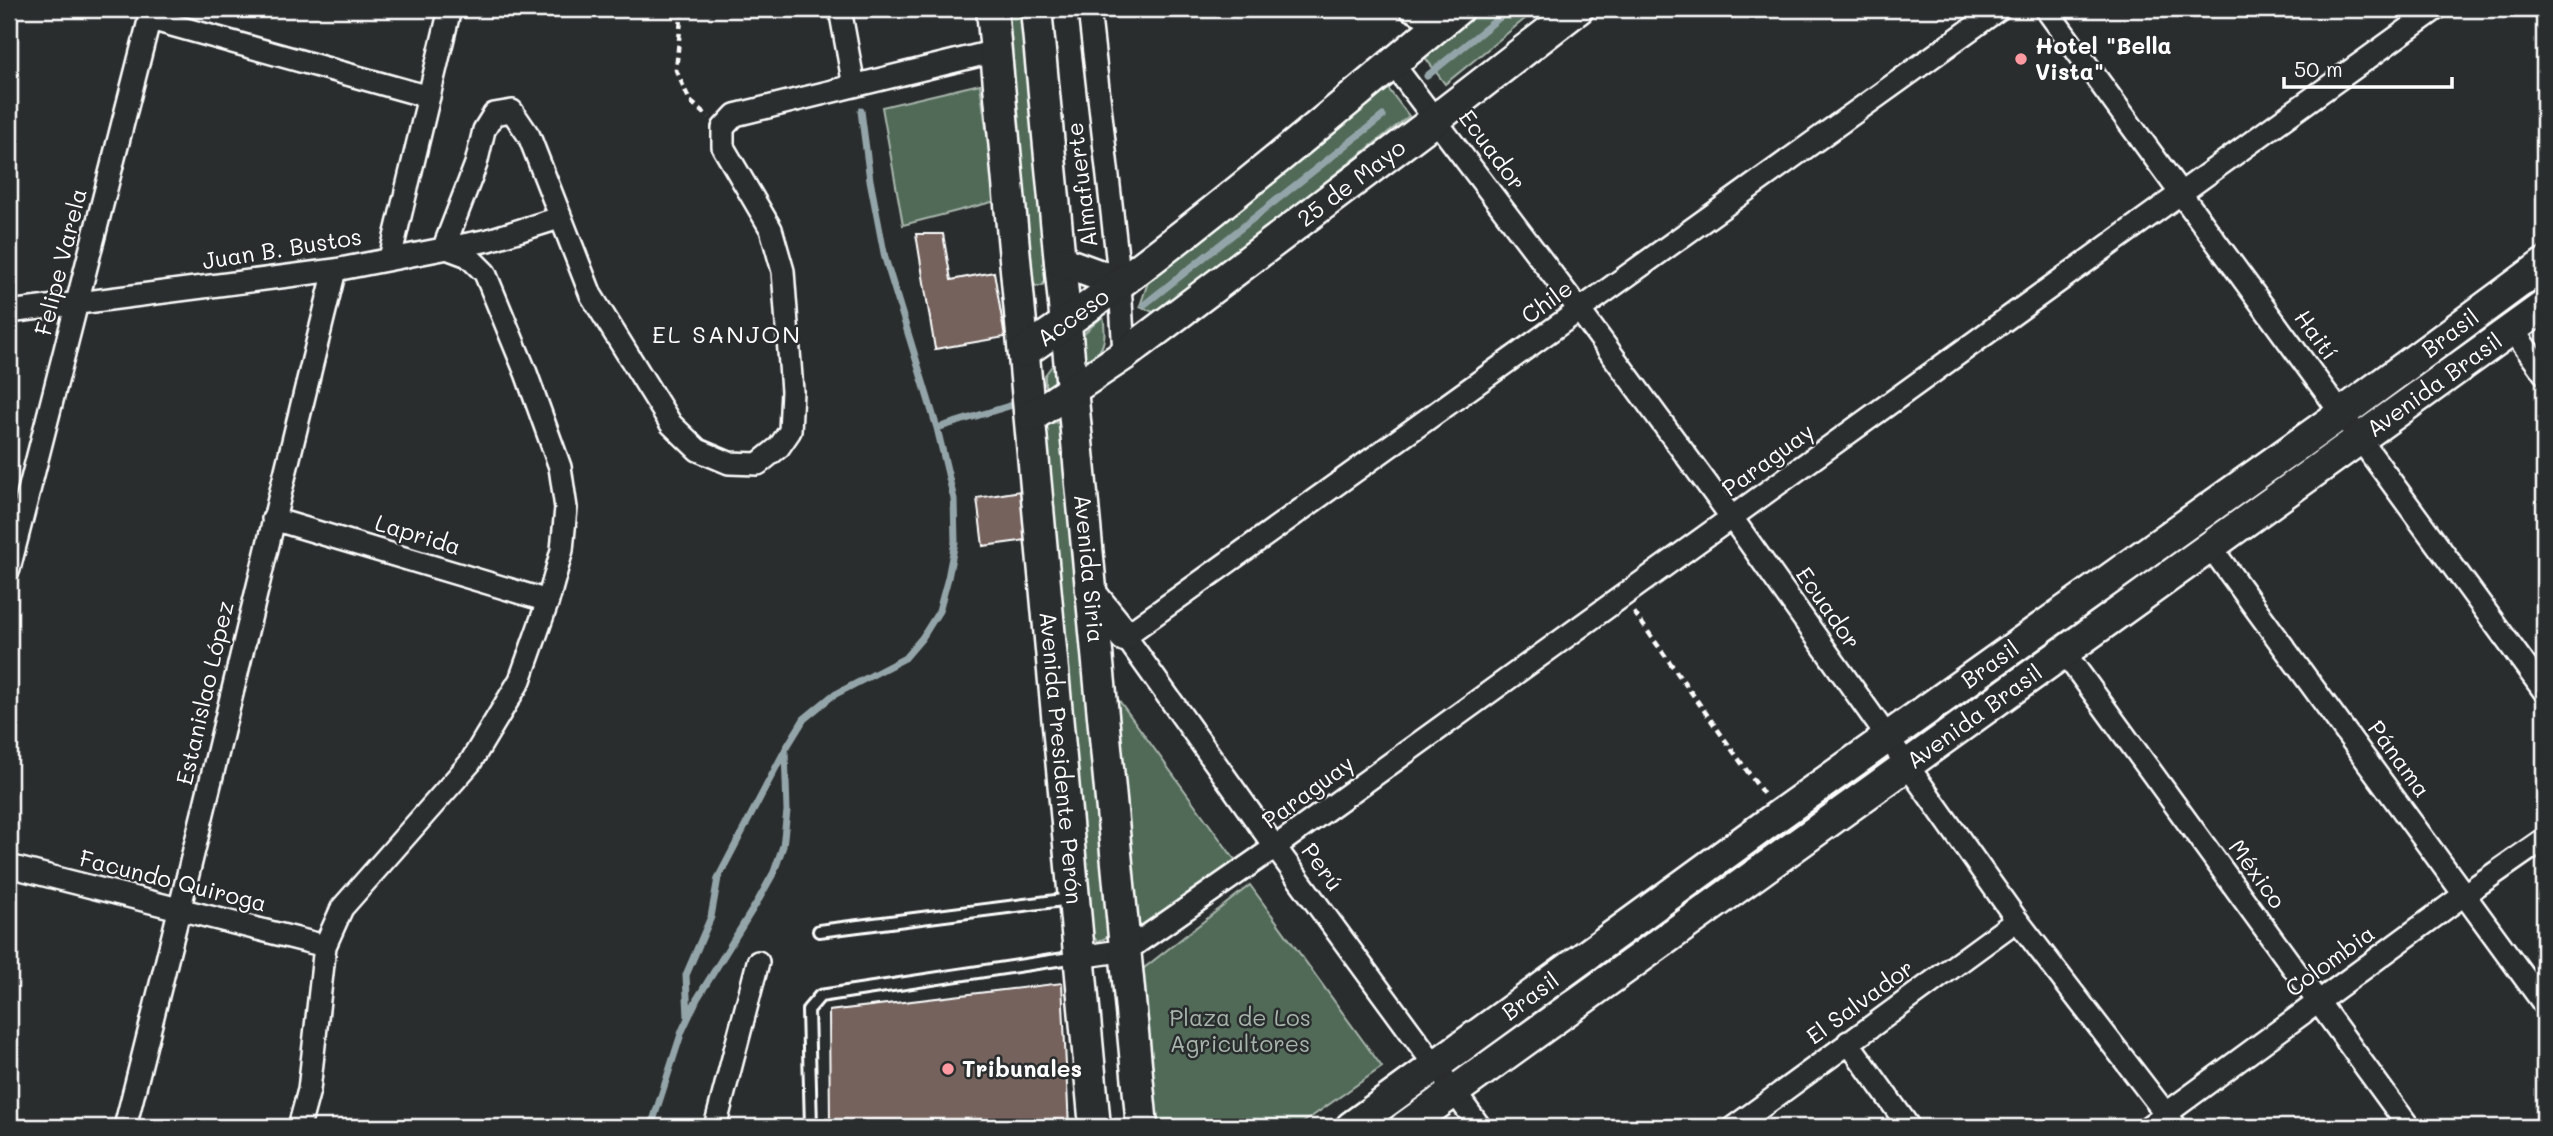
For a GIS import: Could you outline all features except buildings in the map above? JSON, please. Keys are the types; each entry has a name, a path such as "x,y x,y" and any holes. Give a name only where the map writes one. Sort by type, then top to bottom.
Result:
{"street":[{"path":"390,258 450,9"},
{"path":"840,9 854,86"},
{"path":"992,9 1030,403 1072,389 1124,355"},
{"name":"Avenida Siria","path":"1036,9 1142,1127"},
{"name":"Almafuerte","path":"1088,9 1120,283 1124,355"},
{"path":"1410,9 1449,16"},
{"name":"25 de Mayo","path":"1124,355 1430,111 1578,9"},
{"name":"Chile","path":"1125,636 1999,9"},
{"name":"Haití","path":"2046,9 2544,691"},
{"name":"Paraguay","path":"1127,950 1623,597 2436,9"},
{"path":"151,14 429,97"},
{"name":"Felipe Varela","path":"9,569 151,14"},
{"path":"1060,261 1120,283 1258,175 1399,71 1449,16"},
{"path":"299,1127 309,1090 325,946 342,908 470,763 520,680 548,601 562,550 566,508 560,467 526,373 485,273 468,256 444,247 472,176 484,130 494,114 512,111 529,136 591,295 671,424 698,450 729,464 758,464 779,447 790,431 792,391 783,271 771,229 723,147 723,128 735,114 996,51"},
{"name":"Ecuador","path":"1399,71 1732,518 2017,920 2171,1121"},
{"name":"Juan B. Bustos","path":"9,312 335,270 489,240 559,218"},
{"name":"Brasil","path":"1436,1065 1779,815 2341,414 2544,264"},
{"name":"Estanislao López","path":"125,1127 335,270"},
{"name":"Acceso","path":"1024,352 1120,283"},
{"name":"Avenida Brasil","path":"1405,1127 2544,306"},
{"path":"2512,329 2544,373"},
{"name":"Avenida Presidente Perón","path":"1030,403 1095,1127"},
{"name":"Laprida","path":"273,519 548,601"},
{"name":"Pánama","path":"2210,546 2544,1004"},
{"path":"1092,595 1125,636"},
{"name":"Perú","path":"1125,636 1480,1127"},
{"name":"México","path":"2064,652 2409,1127"},
{"name":"Colombia","path":"2148,1127 2171,1121 2318,1003 2544,839"},
{"name":"Facundo Quiroga","path":"9,866 325,946"},
{"name":"El Salvador","path":"1734,1127 2017,920"},
{"path":"1079,957 1127,950"},
{"path":"715,1127 758,962"},
{"path":"1848,1042 1909,1127"},
{"path":"1351,1127 1436,1065"}],"lane":[{"path":"819,931 1074,899"},
{"path":"811,1127 808,1010 820,996 1079,957"}],"path":[{"path":"682,9 676,70 690,102 723,128"},
{"path":"1623,597 1779,815"}],"green space":[{"path":"1005,9 1025,9 1048,277 1042,286 1036,286 1032,281"},
{"path":"1481,9 1537,9 1445,84 1424,56"},
{"path":"980,84 996,201 903,225 882,107"},
{"path":"1387,87 1409,116 1157,314 1140,306 1150,276"},
{"path":"1103,316 1105,334 1102,347 1082,370 1079,338"},
{"path":"1057,359 1062,388 1051,389 1045,385 1045,375"},
{"path":"1056,422 1061,424 1110,933 1098,941 1090,935 1043,429"},
{"path":"1113,692 1238,864 1138,933"},
{"name":"Plaza de Los Agricultores","path":"1250,885 1382,1067 1297,1127 1153,1127 1139,972"}],"waterway":[{"path":"1427,76 1510,9"},
{"path":"651,1127 682,1031 697,999 774,872 783,846 787,811 785,750 804,719 832,696 905,658 939,611 948,578 955,542 954,499 937,428 885,258 870,180 861,111"},
{"path":"1145,304 1383,116"},
{"path":"937,428 1019,403"},
{"path":"688,1017 686,975 711,917 718,878 783,754"}],"place":[{"name":"Hotel \"Bella Vista\"","path":"2021,59"},
{"name":"Tribunales","path":"948,1069"}],"district":[{"name":"EL SANJON","path":"727,335"}]}
